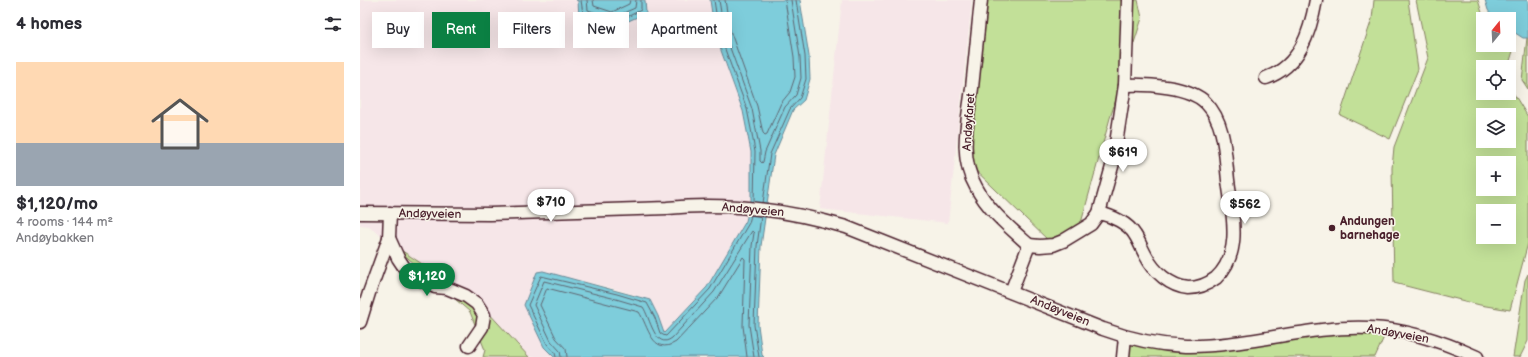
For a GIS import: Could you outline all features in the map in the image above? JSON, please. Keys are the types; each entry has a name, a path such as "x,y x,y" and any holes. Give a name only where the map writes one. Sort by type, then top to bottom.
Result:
{"street":[{"name":"Andøyfaret","path":"981,0 972,90 967,118 967,166 975,186 988,206 1029,245"},
{"path":"1011,292 1029,245 1053,245 1063,241 1091,224 1099,213 1113,164 1125,85 1128,0"},
{"path":"1266,78 1290,65 1300,50 1309,30 1316,0"},
{"path":"1099,213 1107,215 1126,226 1135,234 1146,257 1154,269 1165,279 1176,284 1188,288 1199,287 1212,281 1228,263 1232,250 1233,226 1223,142 1216,114 1206,102 1194,94 1181,90 1152,86 1125,85"},
{"name":"Andøyveien","path":"360,213 490,214 690,206 743,207 772,210 810,217 846,227 1125,337 1151,343 1186,346 1224,344 1325,330 1371,328 1411,334 1438,341 1477,357"},
{"path":"360,322 389,238 390,213"},
{"path":"389,238 398,258 408,273 435,287 457,291 477,304 484,315 482,327 469,346"},
{"path":"1122,357 1125,337"}],"shaded area":[{"path":"360,0 710,0 712,12 637,12 637,48 720,48 743,111 751,152 751,200 746,221 707,287 664,333 650,300 619,290 540,271 544,347 554,357 529,357 476,299 393,245 369,226 360,225"},
{"path":"842,0 972,0 948,223 820,209"}],"green space":[{"path":"975,0 1138,0 1142,18 1110,118 1081,223 1059,240 1050,242 968,163 961,127"},
{"path":"1374,0 1408,0 1418,69 1390,139 1340,115 1372,19"},
{"path":"1416,0 1478,0 1482,12 1476,12 1476,52 1513,52 1510,60 1476,60 1476,100 1516,100 1516,97 1528,117 1528,243 1510,310 1480,305 1394,283 1392,168 1394,147 1428,58"},
{"path":"1528,38 1528,89 1522,80"},
{"path":"393,245 476,299 529,357 483,357 485,350 470,312"},
{"path":"1528,274 1528,341 1520,357 1513,357 1525,280"},
{"path":"1388,328 1375,357 1123,357 1123,337 1161,345"}],"water":[{"path":"576,0 645,0 646,12 637,12 637,17 629,21 629,12 579,12 578,1"},
{"path":"710,0 800,0 809,56 810,79 804,100 793,110 774,155 761,246 758,325 762,355 764,357 554,357 544,347 524,305 537,272 543,271 650,300 664,333 707,287 746,221 751,200 751,152 743,111 720,48 732,48 732,12 712,12"},
{"path":"1485,0 1528,0 1528,38 1523,38 1516,34 1516,12 1489,12"}],"place":[{"name":"Andungen barnehage","path":"1332,228"}]}
